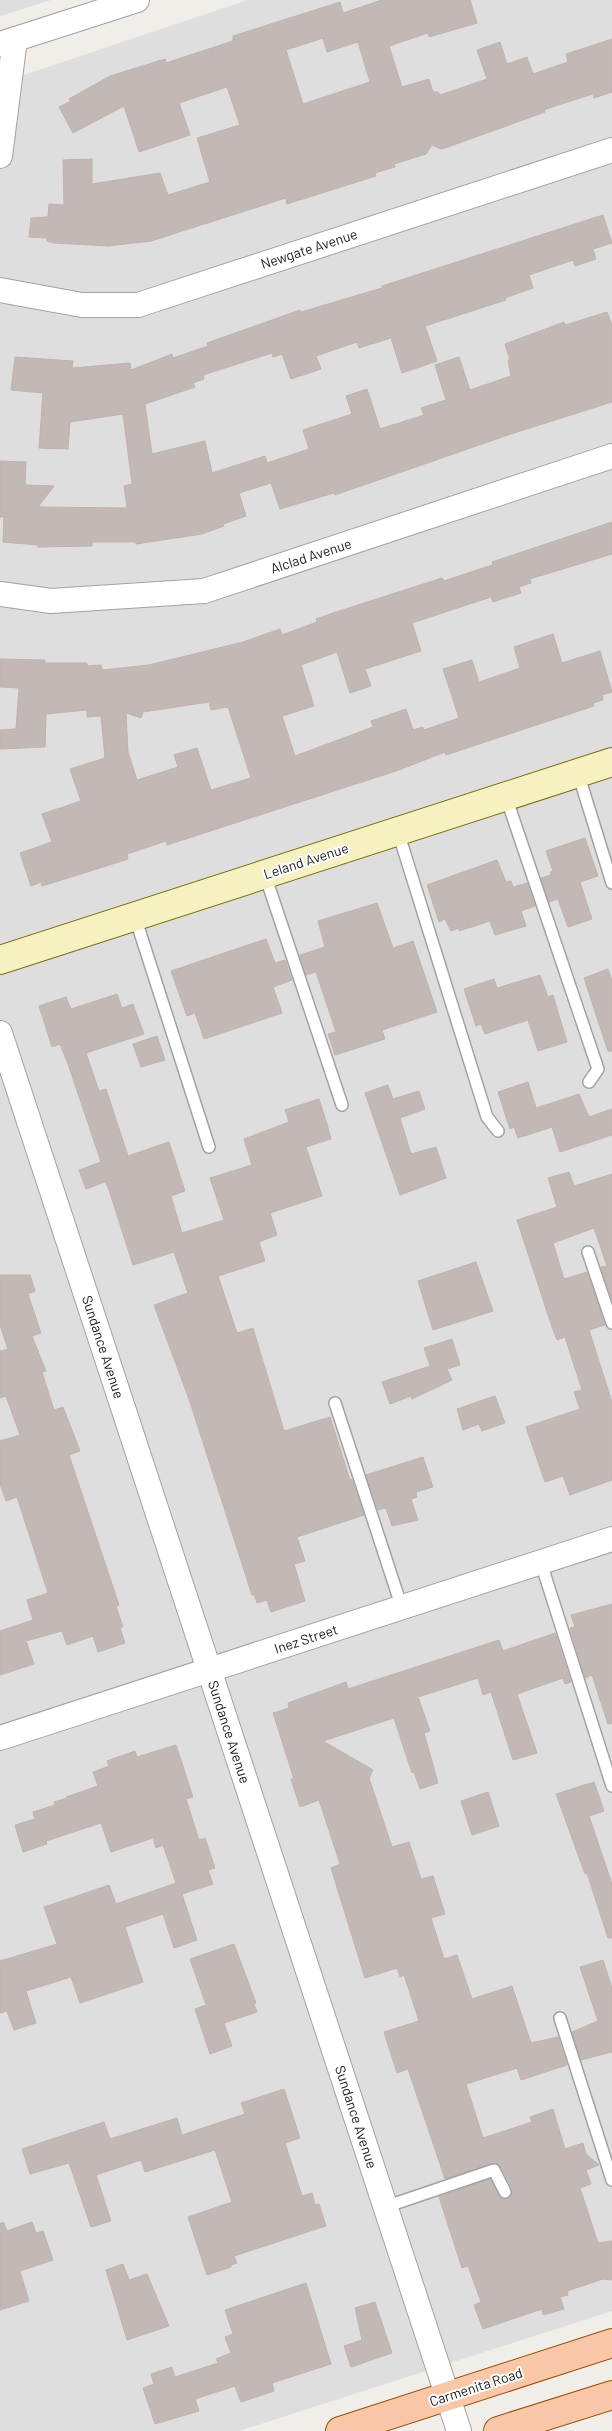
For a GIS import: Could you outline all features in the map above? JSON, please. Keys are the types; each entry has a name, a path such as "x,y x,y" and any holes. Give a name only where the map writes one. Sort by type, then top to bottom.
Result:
{"main road":[{"name":"Carmenita Road","path":"340,2431 612,2343"},
{"path":"498,2431 612,2395"}],"street":[{"path":"0,156 8,41 137,0"},
{"name":"Newgate Avenue","path":"0,290 82,305 138,305 612,150"},
{"name":"Alclad Avenue","path":"0,594 51,601 204,591 612,456"},
{"name":"Leland Avenue","path":"0,960 612,762"},
{"name":"Sundance Avenue","path":"0,1033 459,2431"},
{"name":"Inez Street","path":"0,1738 612,1541"}],"lane":[{"path":"578,774 612,882"},
{"path":"506,797 598,1069 589,1082"},
{"path":"398,832 487,1117 498,1131"},
{"path":"265,875 342,1105"},
{"path":"135,917 209,1148"},
{"path":"588,1252 612,1323"},
{"path":"335,1403 402,1608"},
{"path":"541,1563 612,1786"},
{"path":"560,2018 612,2180"},
{"path":"385,2207 494,2170 505,2192"}],"shaded area":[{"path":"0,0 51,0 0,16"},
{"path":"248,0 612,0 612,2311 239,2431 0,2431 0,83"}],"building":[{"path":"382,0 470,0 477,23 429,37 428,33 389,46 402,87 429,79 433,92 438,92 440,95 487,79 477,50 500,42 507,64 527,57 533,74 568,62 566,54 612,39 612,92 594,98 593,94 555,106 544,110 545,112 448,147 441,149 432,145 426,154 394,164 395,167 375,173 376,176 287,204 286,198 151,241 108,246 54,243 47,241 47,238 29,237 31,218 48,217 49,204 64,205 63,160 92,159 92,184 160,173 168,195 210,182 197,138 240,125 227,87 179,103 190,135 139,152 124,106 73,133 59,107 71,101 69,99 110,76 165,59 166,63 233,41 233,36 340,2 343,13","holes":["323,38 327,52 358,42 370,82 303,104 286,50"]},
{"path":"603,215 612,243 593,249 596,259 575,266 573,260 529,275 533,288 505,298 506,300 425,326 437,361 402,373 391,338 359,348 357,342 316,356 321,369 291,379 282,354 273,357 272,353 203,375 204,379 193,383 195,387 145,404 152,454 205,441 212,473 265,456 267,463 309,449 303,430 352,414 346,396 367,389 380,429 424,415 421,408 446,400 435,365 459,357 470,390 511,376 508,360 510,360 505,344 564,322 565,325 607,312 612,325 612,402 511,434 335,495 334,493 280,509 271,483 239,493 246,516 202,534 136,544 136,542 92,542 92,546 38,547 38,545 3,542 4,517 0,517 0,461 26,462 25,485 54,486 38,507 127,508 124,486 132,484 123,414 70,422 68,449 39,448 43,393 11,390 15,357 73,361 72,368 130,363 131,370 172,354 173,358 208,346 207,343 300,310 301,312 382,288 382,286"},
{"path":"612,522 612,554 530,579 531,583 519,587 521,593 493,602 491,597 412,623 421,651 365,669 371,686 350,693 337,652 301,665 314,706 282,716 295,756 373,727 371,721 406,709 413,730 423,727 424,730 459,718 443,669 472,660 479,682 520,668 514,647 553,634 562,663 600,651 612,692 602,695 603,700 593,703 594,706 446,755 445,752 399,770 167,845 166,841 127,854 128,859 42,886 41,882 31,886 20,853 52,842 42,814 81,801 70,769 105,758 101,716 87,717 87,710 46,714 45,747 0,749 0,730 16,729 19,688 0,687 0,659 45,660 44,663 87,663 87,666 101,665 102,670 149,665 243,642 280,629 282,635 317,622 316,619 333,613 442,578 444,581 493,565 492,562","holes":["209,702 211,710 228,707 251,778 211,790 197,748 174,755 178,767 137,780 128,752 126,713 141,718 143,712"]},
{"path":"585,838 598,876 580,882 592,919 568,927 558,899 549,902 541,878 551,875 550,872 553,871 546,851"},
{"path":"497,860 506,882 511,881 513,887 527,883 535,906 521,911 526,926 495,935 490,921 459,931 459,928 451,931 445,919 439,922 427,885"},
{"path":"377,903 393,948 413,941 437,1012 382,1030 385,1039 335,1055 328,1034 336,1032 316,972 306,975 300,955 325,947 318,921"},
{"path":"266,939 275,963 285,960 292,980 273,987 282,1013 204,1039 195,1013 187,1016 171,971"},
{"path":"608,969 612,981 612,1051 608,1051 584,978"},
{"path":"540,975 548,997 553,995 567,1042 538,1051 528,1020 485,1034 481,1024 476,1026 464,989 494,979 497,988"},
{"path":"117,994 122,1008 133,1004 144,1034 86,1053 99,1091 106,1089 128,1156 169,1142 185,1191 171,1196 182,1233 224,1220 210,1178 252,1165 244,1139 289,1122 285,1110 319,1099 331,1139 306,1147 322,1196 270,1213 277,1235 259,1242 265,1261 218,1276 237,1333 253,1328 284,1431 330,1417 350,1480 352,1479 364,1515 297,1537 305,1561 294,1564 305,1601 271,1612 267,1600 257,1603 254,1594 252,1595 190,1402 154,1305 188,1293 174,1252 133,1265 108,1187 105,1182 86,1189 79,1170 101,1162 68,1064 60,1044 52,1047 39,1006 66,997 71,1009"},
{"path":"157,1036 165,1060 141,1067 133,1044"},
{"path":"528,1082 536,1108 579,1094 589,1117 612,1109 612,1135 560,1152 552,1127 518,1138 514,1127 510,1129 498,1092"},
{"path":"388,1085 393,1099 419,1091 425,1109 400,1118 411,1154 436,1147 446,1178 400,1195 365,1093"},
{"path":"569,1172 574,1186 612,1174 612,1300 601,1267 607,1266 594,1228 553,1243 564,1279 587,1272 605,1325 589,1330 612,1402 612,1480 570,1495 563,1476 545,1482 526,1427 580,1409 574,1392 582,1390 565,1337 557,1340 552,1327 517,1220 557,1207 548,1178"},
{"path":"476,1262 493,1311 433,1330 418,1281"},
{"path":"0,1275 30,1275 35,1291 28,1294 41,1333 32,1336 46,1371 42,1372 54,1410 63,1407 80,1451 69,1455 119,1605 116,1606 123,1627 120,1628 125,1643 98,1652 93,1636 67,1645 62,1631 26,1641 34,1664 0,1675 0,1631 33,1620 27,1600 48,1593 17,1497 6,1501 0,1484 0,1441 20,1435 6,1396 0,1398 0,1351 8,1349 0,1325"},
{"path":"452,1339 460,1365 447,1369 452,1380 412,1399 411,1396 390,1404 382,1382 430,1366 424,1348"},
{"path":"495,1396 505,1423 482,1431 479,1424 463,1430 457,1409"},
{"path":"423,1457 433,1487 416,1492 417,1497 411,1499 418,1520 392,1526 386,1508 378,1510 366,1475"},
{"path":"612,1604 612,1723 608,1724 592,1675 585,1678 570,1628 575,1627 571,1615"},
{"path":"555,1633 571,1682 565,1684 563,1678 517,1694 537,1753 513,1760 491,1692 483,1695 478,1678 418,1697 430,1731 424,1733 438,1783 420,1789 414,1772 412,1773 394,1718 323,1741 373,1770 369,1778 392,1847 409,1842 421,1879 433,1876 445,1914 431,1918 444,1959 457,1955 472,1999 512,1986 531,2043 558,2037 567,2065 521,2080 517,2068 466,2084 483,2138 532,2122 530,2117 553,2109 565,2149 583,2143 586,2154 599,2165 586,2170 591,2184 580,2188 598,2243 612,2241 612,2280 603,2279 567,2291 568,2295 560,2297 564,2309 543,2315 542,2309 483,2329 474,2305 481,2302 468,2266 462,2268 439,2197 490,2179 501,2198 511,2196 512,2189 501,2167 496,2163 445,2179 408,2069 397,2073 384,2032 419,2021 404,1975 400,1977 397,1968 365,1978 331,1868 340,1864 319,1800 300,1807 291,1779 294,1779 273,1713 289,1708 288,1703 346,1682 348,1689 499,1640 503,1651"},
{"path":"176,1745 193,1797 186,1799 199,1840 205,1838 215,1868 208,1870 213,1884 182,1894 197,1940 174,1948 163,1914 125,1927 143,1982 80,2003 71,1977 26,1991 36,2023 14,2030 7,2011 0,2013 0,1961 57,1944 44,1907 109,1885 116,1904 176,1883 163,1845 156,1848 153,1838 111,1852 101,1823 46,1841 47,1844 23,1852 15,1825 35,1819 33,1812 55,1805 54,1802 98,1786 93,1772 109,1766 107,1761 135,1751 137,1757"},
{"path":"594,1782 604,1811 589,1816 612,1884 612,1938 608,1938 587,1873 585,1874 556,1794"},
{"path":"488,1792 499,1826 472,1835 461,1801"},
{"path":"234,1944 256,2003 254,2004 257,2012 224,2023 232,2046 210,2054 195,2009 206,2005 190,1959"},
{"path":"603,1960 612,1988 612,2052 581,2060 572,2032 598,2021 580,1967"},
{"path":"284,2089 300,2138 285,2143 302,2196 312,2193 315,2205 319,2204 326,2226 234,2256 237,2263 207,2275 188,2217 232,2202 215,2150 145,2172 141,2160 96,2175 111,2221 91,2227 69,2163 30,2174 22,2149 104,2122 110,2139 177,2118 182,2135 245,2114 241,2103"},
{"path":"32,2222 36,2233 43,2231 53,2260 20,2271 29,2301 0,2310 0,2223 4,2223 7,2231"},
{"path":"123,2264 129,2280 147,2274 169,2326 127,2340 106,2270"},
{"path":"306,2283 331,2364 272,2383 274,2391 241,2402 235,2386 195,2399 199,2411 155,2424 143,2388 154,2384 151,2374 172,2367 175,2377 218,2363 216,2359 231,2353 225,2337 233,2334 225,2310"},
{"path":"375,2302 392,2353 351,2367 344,2346 362,2340 355,2308"}]}
